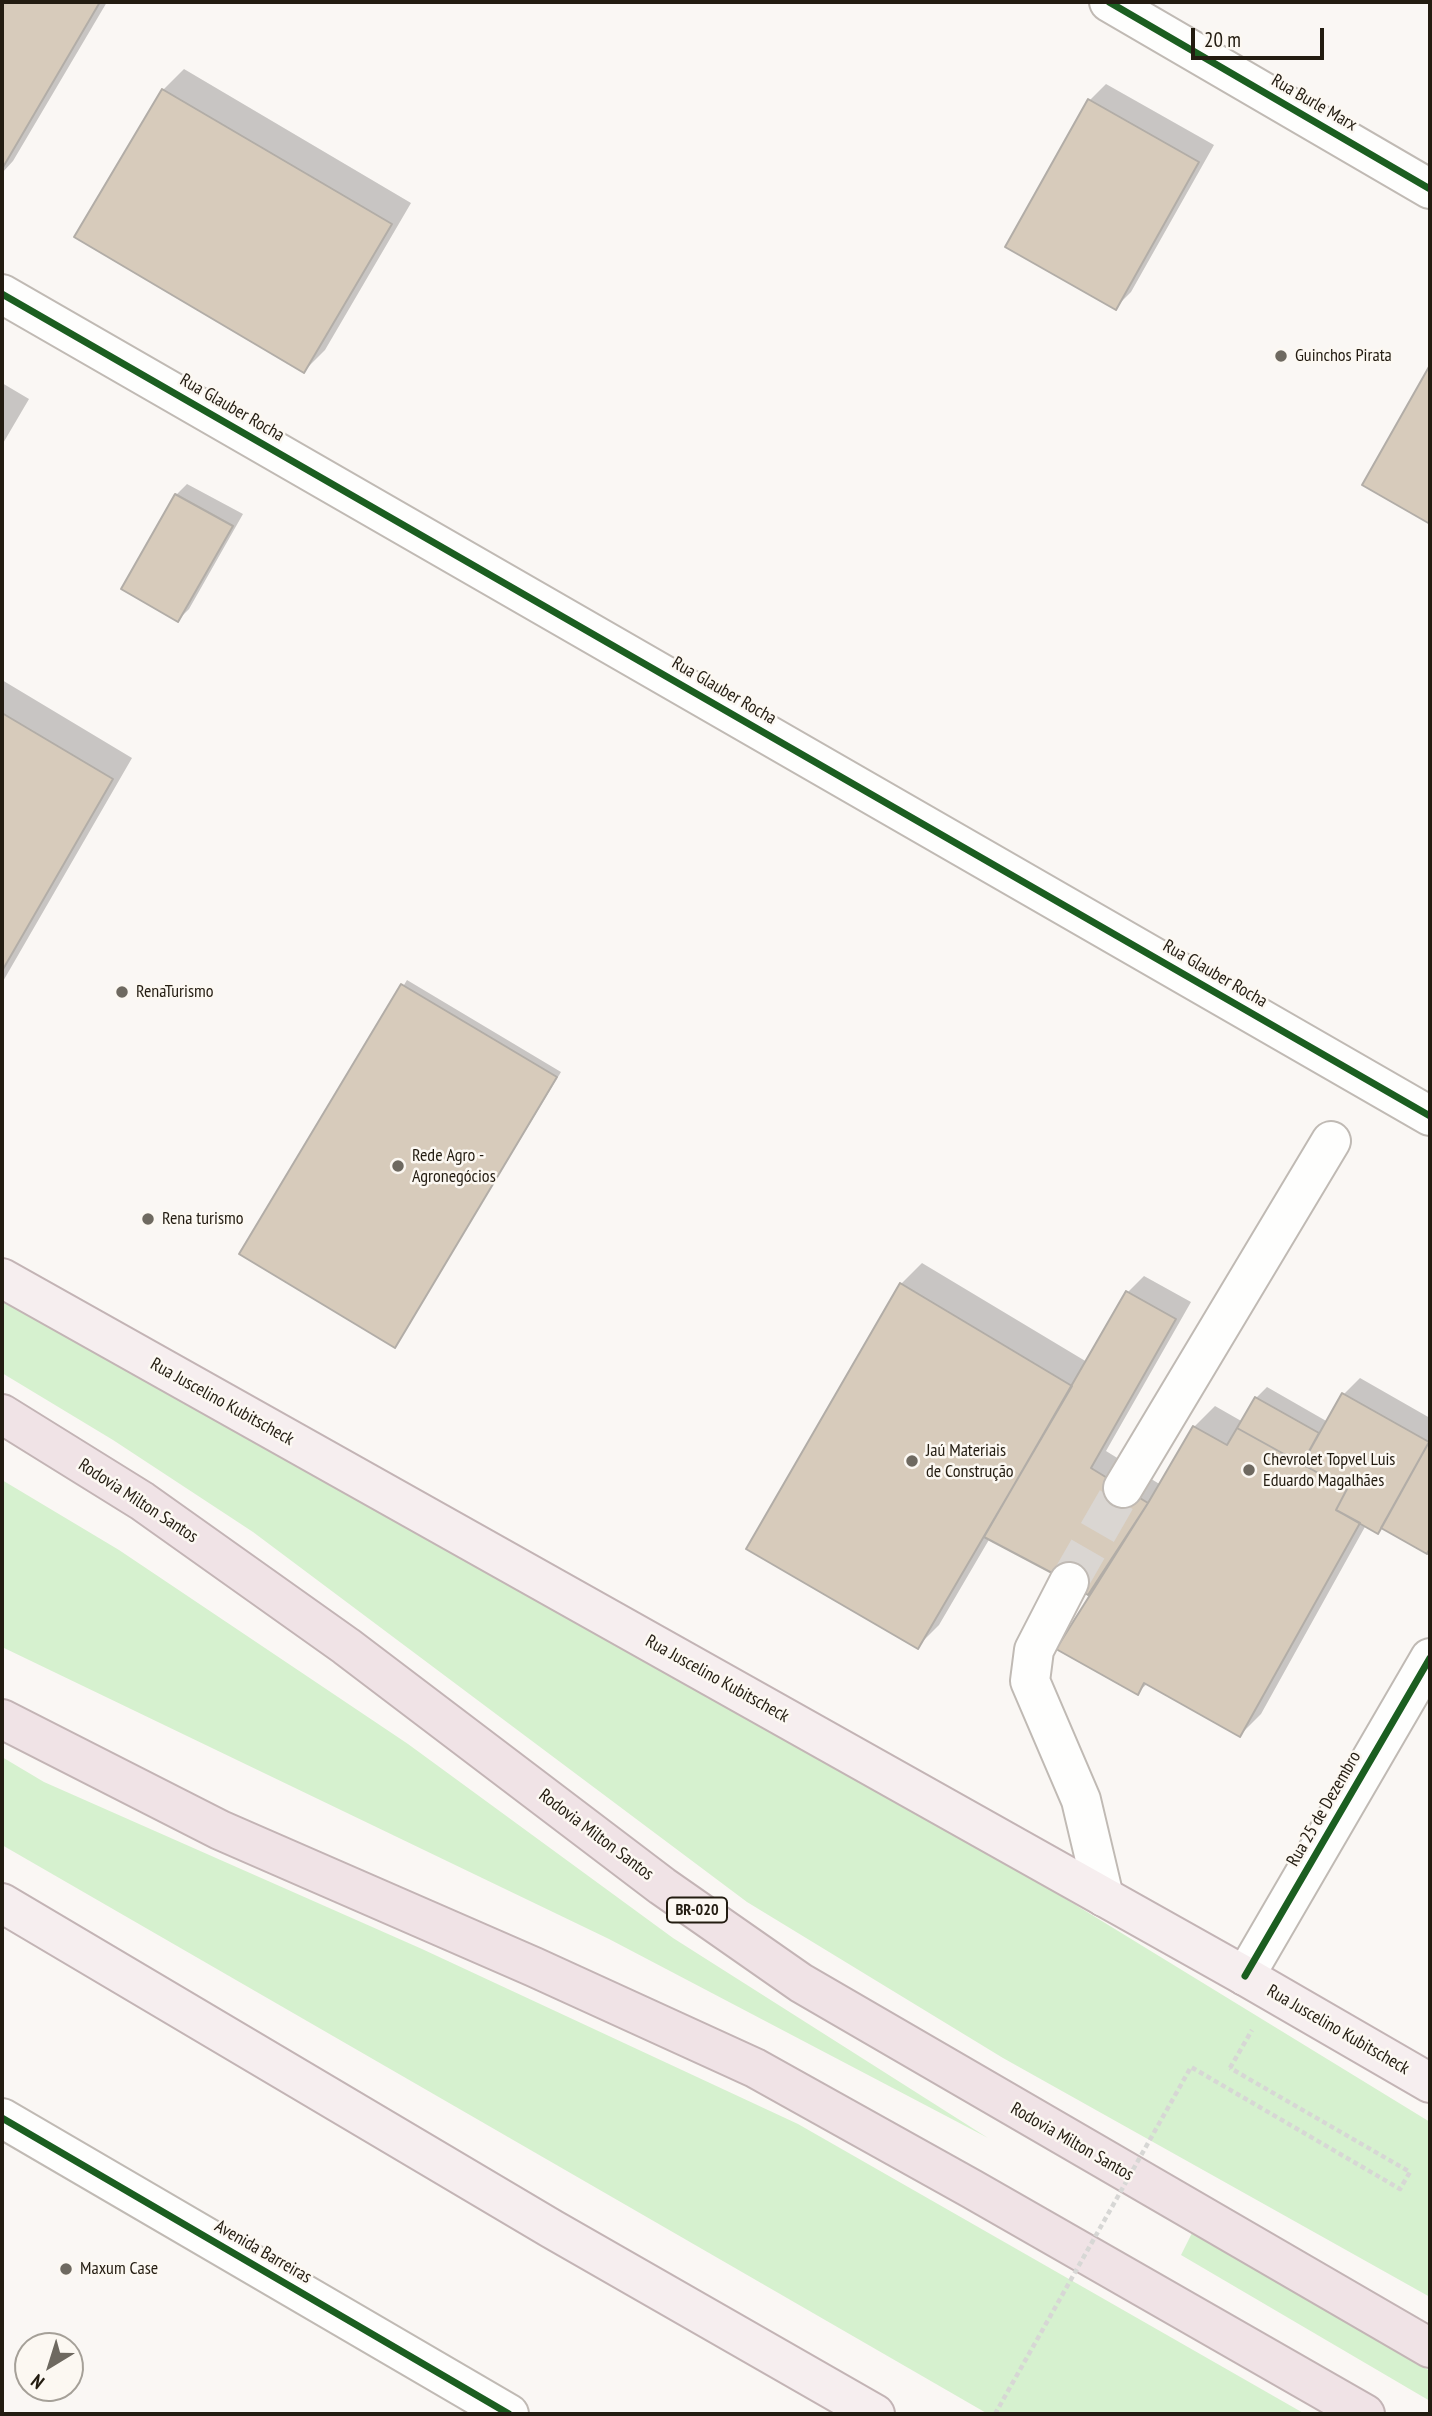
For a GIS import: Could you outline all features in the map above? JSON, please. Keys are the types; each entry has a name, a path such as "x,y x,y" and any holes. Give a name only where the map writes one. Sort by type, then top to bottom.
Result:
{"highway":[{"name":"Rodovia Milton Santos","path":"2,1414 142,1501 346,1646 662,1886 801,1983 1430,2348"},
{"path":"2,1719 220,1830 534,1967 755,2068 1365,2414"}],"main road":[{"name":"Rua Juscelino Kubitscheck","path":"2,1278 1245,1976 1430,2083"},
{"path":"2,1903 552,2229 875,2414"}],"street":[{"name":"Rua Burle Marx","path":"1109,2 1430,189"},
{"name":"Rua Glauber Rocha","path":"2,294 1430,1116"},
{"path":"1123,1488 1331,1141"},
{"path":"1069,1582 1034,1650 1030,1681 1081,1800 1104,1897"},
{"name":"Rua 25 de Dezembro","path":"1245,1976 1430,1658"},
{"name":"Avenida Barreiras","path":"2,2118 509,2414"}],"path":[{"path":"995,2414 1191,2067 1400,2189 1409,2172 1230,2068"}],"green space":[{"path":"2,1292 883,1787 1430,2122 1430,2297 1003,2058 747,1902 253,1532 113,1440 2,1373"},
{"path":"2,1480 119,1550 408,1744 673,1938 988,2138 609,1939 2,1647"},
{"path":"2,1757 44,1782 422,1949 798,2124 1305,2414 988,2414 2,1845"},
{"path":"1193,2231 1430,2371 1430,2401 1181,2255"}],"building":[{"path":"2,2 100,2 2,169"},
{"path":"162,89 392,224 304,373 74,237"},
{"path":"1088,99 1199,162 1116,310 1005,247"},
{"path":"1430,365 1430,524 1362,485"},
{"path":"175,494 233,526 178,622 121,589"},
{"path":"2,713 113,779 2,971"},
{"name":"Rede Agro - Agronegócios","path":"401,984 557,1077 395,1348 239,1254"},
{"name":"Jaú Materiais de Construção","path":"900,1283 1072,1386 918,1649 746,1549"},
{"path":"1126,1291 1176,1319 1091,1468 1148,1503 1088,1595 984,1537"},
{"path":"1342,1393 1429,1442 1378,1534 1336,1510 1347,1489 1302,1464"},
{"path":"1255,1397 1319,1433 1302,1464 1237,1428"},
{"path":"1193,1426 1227,1445 1237,1428 1347,1489 1336,1510 1360,1523 1240,1737 1144,1683 1138,1695 1056,1649"},
{"path":"1429,1442 1430,1548 1427,1554 1381,1528"}],"tunnel":[{"path":"1069,1582 1123,1488"}],"cycle path":[{"path":"1109,2 1430,189"},
{"path":"2,294 1430,1116"},
{"path":"1245,1976 1430,1658"},
{"path":"2,2118 509,2414"}],"place":[{"name":"Guinchos Pirata","path":"1281,356"},
{"name":"RenaTurismo","path":"122,992"},
{"name":"Rede Agro - Agronegócios","path":"398,1166"},
{"name":"Rena turismo","path":"148,1219"},
{"name":"Jaú Materiais de Construção","path":"912,1461"},
{"name":"Chevrolet Topvel Luis Eduardo Magalhães","path":"1249,1470"},
{"name":"Maxum Case","path":"66,2269"}]}
